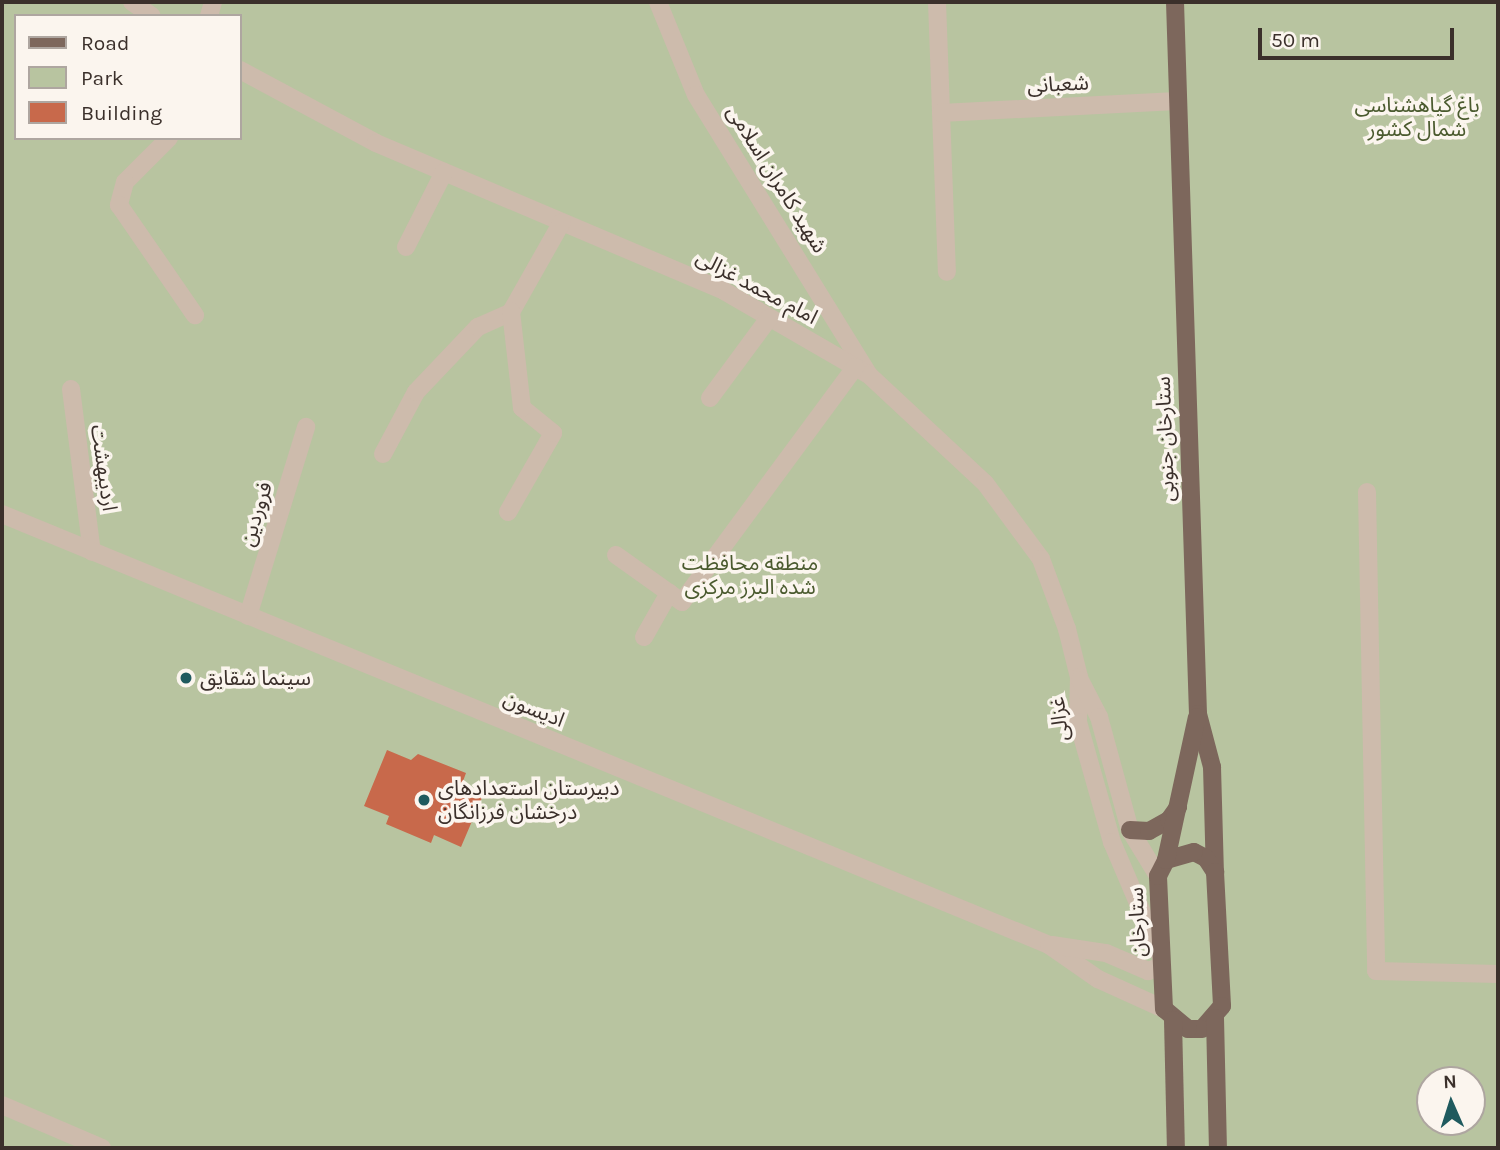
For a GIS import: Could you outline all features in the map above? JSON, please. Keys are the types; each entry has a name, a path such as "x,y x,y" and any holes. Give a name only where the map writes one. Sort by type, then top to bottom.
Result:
{"main road":[{"name":"ستارخان جنوبی","path":"1175,2 1198,714 1212,767 1215,872"},
{"name":"ستارخان","path":"1176,1148 1168,1014 1161,961 1162,868 1182,801 1198,714"},
{"path":"1130,830 1149,831 1169,820 1182,801"},
{"path":"1162,868 1180,853 1194,852 1206,858 1215,872 1222,1006 1215,1018 1202,1028 1188,1029 1168,1014"},
{"path":"1215,1018 1218,1148"}],"street":[{"path":"132,2 149,14"},
{"name":"شهید کامران اسلامی","path":"658,2 696,94 862,371"},
{"path":"937,2 947,272"},
{"name":"امام محمد غزالی","path":"242,71 376,143 723,291 862,371 985,483 1041,559 1067,629 1079,677"},
{"name":"شعبانی","path":"941,113 1177,101"},
{"path":"167,140 125,182 119,205 195,315"},
{"path":"406,247 444,173"},
{"path":"383,454 416,392 478,327 511,312 562,222"},
{"path":"508,512 553,433 522,408 511,312"},
{"path":"709,398 769,318"},
{"path":"616,555 682,602 862,371"},
{"name":"اردیبهشت","path":"71,389 92,552"},
{"name":"فروردین","path":"248,616 306,427"},
{"path":"1367,492 1376,971 1498,974"},
{"name":"ادیسون","path":"2,514 1049,945 1098,979 1168,1014"},
{"path":"644,637 669,593"},
{"name":"غزالی","path":"1079,677 1099,717 1130,830 1162,868"},
{"name":"غزالی","path":"1079,677 1078,722 1112,842 1161,961"},
{"name":"ادیسون","path":"1049,945 1106,953 1148,971 1161,961"},
{"path":"2,1105 102,1148"}],"green space":[{"name":"منطقه محافظت شده البرز مرکزی","path":"2,2 1498,2 1498,1148 2,1148"}],"building":[{"name":"دبیرستان استعدادهای درخشان فرزانگان","path":"387,750 411,760 418,754 466,773 462,784 484,793 461,847 434,835 431,843 386,824 389,816 364,806"}],"place":[{"name":"سینما شقایق","path":"186,678"},
{"name":"دبیرستان استعدادهای درخشان فرزانگان","path":"424,800"}],"park label":[{"name":"باغ گیاهشناسی شمال کشور","path":"1417,117"}]}
